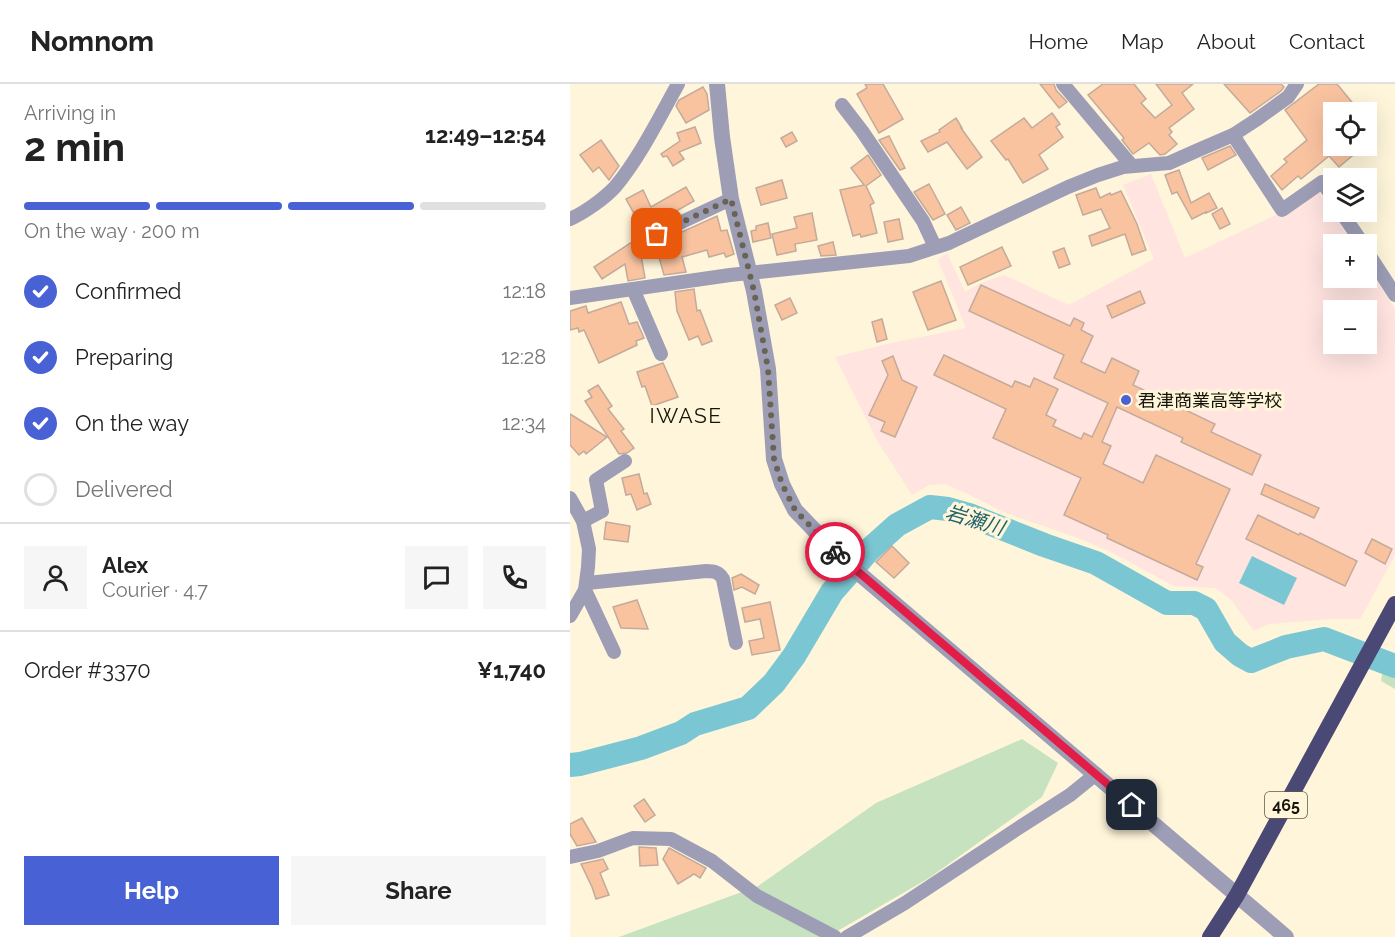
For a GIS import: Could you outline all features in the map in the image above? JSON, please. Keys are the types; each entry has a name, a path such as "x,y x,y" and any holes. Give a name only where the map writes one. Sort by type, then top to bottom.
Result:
{"highway":[{"name":"465","path":"1210,937 1237,895 1395,604"}],"street":[{"path":"717,84 731,199 754,291 768,369 774,459 782,484 795,510 841,558 1286,937"},
{"path":"1063,84 1132,166"},
{"path":"570,298 730,275 909,256 949,243 1098,175 1132,166 1169,163 1233,135 1288,97 1297,84"},
{"path":"571,216 614,188 634,160 676,85"},
{"path":"842,105 862,130 923,221 934,247"},
{"path":"1233,135 1281,210 1323,183"},
{"path":"657,234 731,199"},
{"path":"1377,267 1395,294"},
{"path":"633,289 661,354"},
{"path":"583,521 602,512 596,480 625,461"},
{"path":"570,498 583,521 589,549 586,586 570,616"},
{"path":"586,586 715,571 723,579 736,643"},
{"path":"586,586 614,652"},
{"path":"847,937 905,903 1070,795 1096,774"},
{"path":"570,857 598,851 633,838 671,838 712,861 757,896 835,937"}],"shaded area":[{"name":"君津商業高等学校","path":"1151,174 1185,258 1284,211 1317,188 1323,197 1323,222 1339,222 1347,234 1323,234 1323,288 1377,288 1377,281 1395,309 1395,555 1360,619 1269,624 1254,631 1231,600 1216,588 1174,586 1113,553 1081,539 1003,512 945,484 929,485 912,495 878,442 835,357 966,328 938,260 947,253 965,292 981,283 1004,275 1069,305 1154,259 1123,185"}],"green space":[{"path":"1395,668 1395,689 1381,681 1383,669"},
{"path":"1022,739 1058,763 1042,797 929,878 827,937 619,937 758,886 876,803"}],"water":[{"path":"1252,556 1297,578 1284,605 1239,583"}],"building":[{"path":"865,84 883,84 903,119 879,133 857,94 867,88"},
{"path":"1040,84 1054,84 1056,90 1067,102 1059,108"},
{"path":"1103,84 1134,84 1146,99 1141,103 1155,118 1172,105 1156,84 1193,84 1182,93 1194,109 1169,128 1172,132 1169,135 1177,144 1165,154 1160,155 1149,143 1133,154 1122,140 1124,138 1088,95"},
{"path":"1224,84 1281,84 1284,87 1250,113"},
{"path":"1319,84 1337,84 1352,102 1323,102 1323,156 1329,156 1301,179 1298,176 1282,190 1271,176 1287,162 1284,159 1307,140 1285,110"},
{"path":"703,87 707,94 709,110 686,123 676,106 679,100"},
{"path":"1052,113 1060,124 1056,127 1063,137 1039,155 1048,169 1023,183 1008,159 1006,160 991,141 1024,118 1032,128"},
{"path":"956,118 982,157 967,169 947,142 928,152 921,141 940,132 939,130"},
{"path":"695,127 701,143 679,152 684,159 673,166 667,156 663,157 661,154 680,141 677,133"},
{"path":"792,132 797,141 786,147 781,138"},
{"path":"889,136 905,168 900,170 879,140"},
{"path":"601,140 619,166 609,180 599,167 593,172 580,155"},
{"path":"1230,146 1236,155 1208,170 1202,158"},
{"path":"868,155 881,175 866,186 874,203 870,205 877,233 861,237 860,234 853,236 840,190 864,185 851,168"},
{"path":"1329,156 1352,156 1339,167"},
{"path":"1179,170 1191,203 1209,193 1217,208 1192,219 1177,192 1172,194 1165,175"},
{"path":"782,180 787,198 761,205 756,188"},
{"path":"929,184 945,214 933,220 914,192"},
{"path":"686,187 694,201 650,226 647,214 636,217 626,199 643,190 651,207"},
{"path":"1096,188 1100,198 1121,191 1137,224 1146,250 1132,255 1125,234 1092,246 1089,236 1110,228 1101,209 1083,215 1076,195"},
{"path":"961,207 970,223 956,230 947,215"},
{"path":"1222,208 1230,224 1220,229 1212,214"},
{"path":"812,213 817,240 795,244 796,251 777,255 772,234 797,228 794,217"},
{"path":"717,216 721,231 727,230 734,254 726,257 724,253 709,257 707,250 682,257 686,272 664,275 655,243"},
{"path":"899,219 903,239 888,242 884,222"},
{"path":"768,223 771,238 753,242 751,231 756,230 756,226"},
{"path":"638,238 645,278 628,281 625,264 602,279 594,267"},
{"path":"833,242 836,255 821,256 818,246"},
{"path":"1002,247 1011,266 968,285 960,267"},
{"path":"1064,248 1070,264 1059,268 1053,252"},
{"path":"941,281 956,320 928,330 913,292"},
{"path":"981,285 1070,326 1074,318 1084,323 1081,330 1093,336 1081,362 1105,373 1112,358 1139,371 1133,385 1215,424 1211,432 1261,455 1252,475 1181,442 1183,438 1117,407 1102,442 1111,446 1103,464 1143,483 1156,455 1230,489 1196,564 1203,567 1197,580 1064,515 1081,478 993,438 1006,409 934,375 944,355 1012,387 1015,381 1030,387 1034,378 1058,389 1046,415 1056,420 1053,426 1081,439 1084,433 1092,437 1108,403 1054,378 1064,355 969,311"},
{"path":"694,289 697,311 700,310 712,341 702,345 698,336 689,340 677,311 675,292"},
{"path":"1140,291 1145,303 1112,318 1107,306"},
{"path":"790,298 797,313 782,320 775,305"},
{"path":"621,302 629,324 637,322 644,338 636,341 637,345 599,363 584,330 579,332 578,328 570,330 570,311 586,306 588,313"},
{"path":"882,319 887,339 877,342 872,322"},
{"path":"893,356 902,380 917,387 895,437 881,431 885,422 869,415 888,375 882,361"},
{"path":"663,363 678,397 652,406 637,372"},
{"path":"598,385 612,406 608,409 624,429 621,431 634,448 627,453 619,454 585,401 592,397 588,391"},
{"path":"570,414 607,437 586,454 584,451 579,455 570,445"},
{"path":"639,474 644,494 647,493 651,504 637,510 631,494 626,495 622,478"},
{"path":"1265,484 1319,508 1314,518 1261,494"},
{"path":"1258,515 1357,561 1345,586 1246,539"},
{"path":"606,522 630,526 628,542 604,539"},
{"path":"1372,539 1392,549 1385,564 1365,553"},
{"path":"892,546 909,563 894,578 876,562"},
{"path":"741,574 759,585 755,594 742,587 734,590 732,578"},
{"path":"637,600 648,629 621,628 613,607"},
{"path":"770,602 780,650 752,655 749,641 764,638 760,619 745,622 742,608"},
{"path":"644,799 655,815 645,822 634,806"},
{"path":"582,818 596,842 577,846 570,834 570,824"},
{"path":"639,847 656,848 658,865 640,866"},
{"path":"669,848 706,868 700,878 694,874 678,884 663,859"},
{"path":"603,859 608,869 600,873 609,895 596,899 581,864"}],"waterway":[{"name":"岩瀬川","path":"570,765 641,748 681,733 695,724 748,708 774,683 794,656 832,592 869,550 897,525 930,507 969,515 1096,563 1167,603 1194,603 1206,609 1225,642 1251,661 1286,647 1324,639 1395,666"}],"way so far":[{"path":"657,234 731,199 754,291 768,369 774,459 782,484 795,510 835,552"}],"place":[{"name":"君津商業高等学校","path":"1126,400"}],"district":[{"name":"IWASE","path":"686,415"}],"route":[{"path":"835,552 1132,805"}]}
